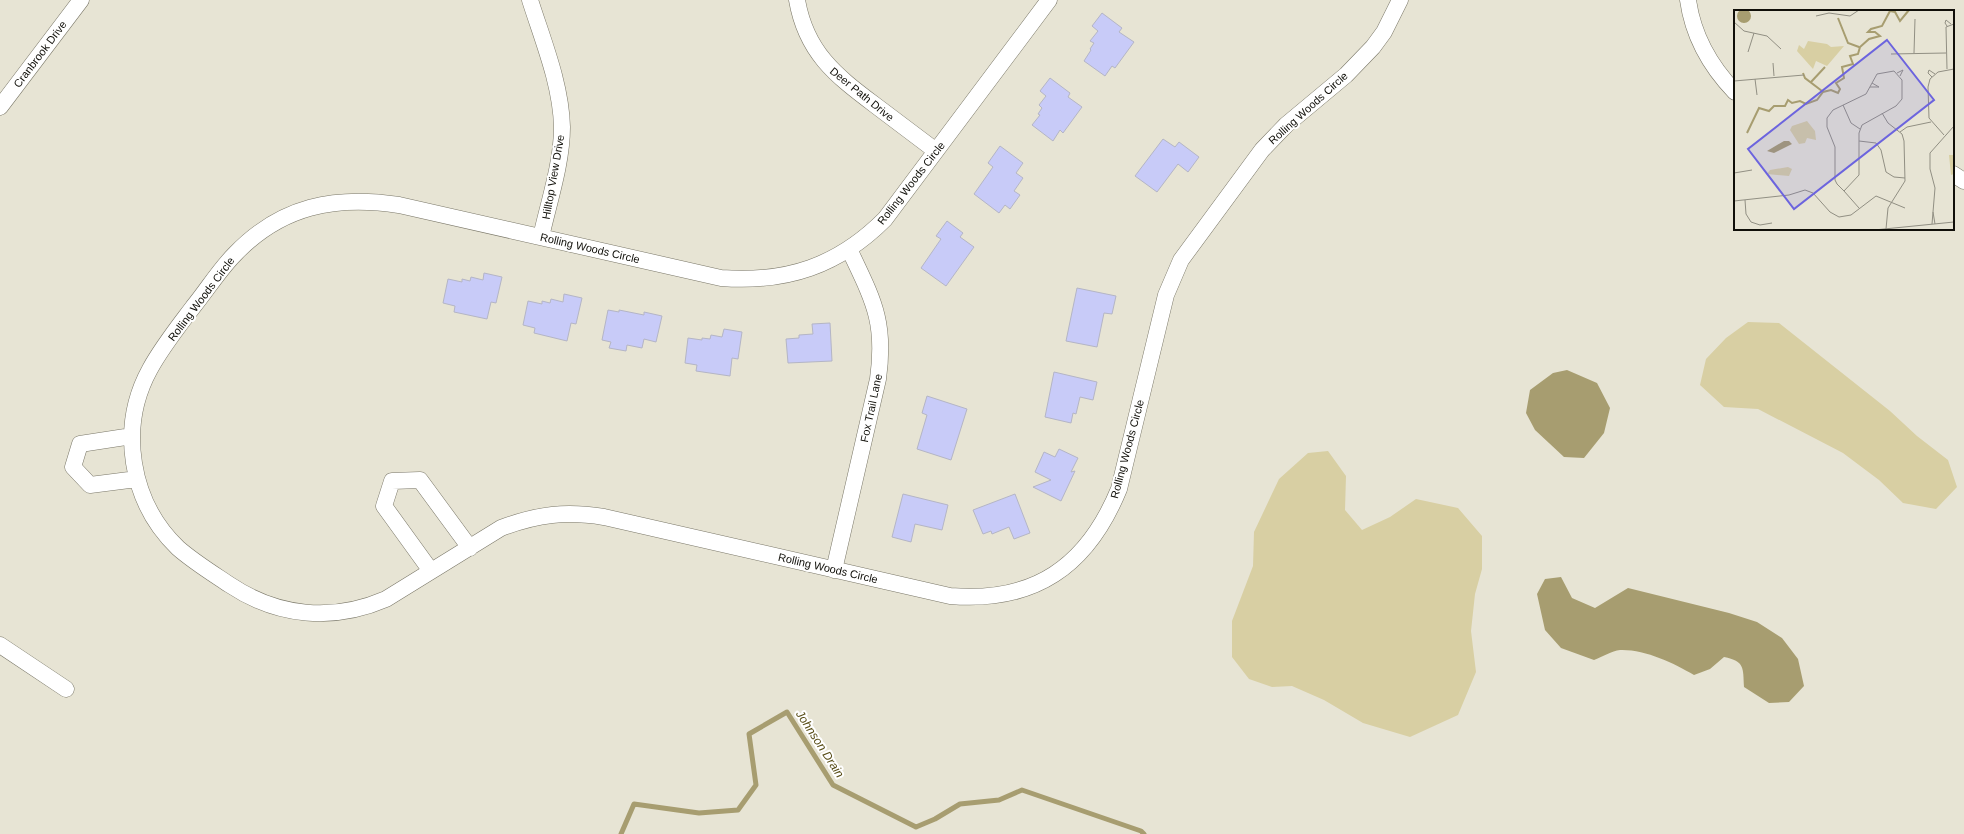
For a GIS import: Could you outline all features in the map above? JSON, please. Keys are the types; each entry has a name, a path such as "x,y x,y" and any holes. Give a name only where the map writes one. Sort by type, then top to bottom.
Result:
{"street":[{"name":"Cranbrook Drive","path":"0,108 81,0"},
{"name":"Hilltop View Drive","path":"530,0 556,83 561,110 562,127 560,150 541,237"},
{"name":"Deer Path Drive","path":"797,0 804,27 812,45 833,72 936,151"},
{"name":"Rolling Woods Circle","path":"1048,0 885,219 868,236 849,249 828,261 801,272 771,278 740,279 702,275 541,237 376,201 352,200 328,203 305,208 286,216 256,235 234,254 161,350 149,369 135,410 132,436 133,460 137,479 152,514 164,532 178,548 195,562 241,592 275,608 296,613 319,615 356,610 386,599 501,528 522,520 549,514 577,513 604,517 950,596 972,598 993,597 1025,589 1049,577 1075,558 1094,538 1108,515 1119,489 1166,294 1181,260 1262,150 1286,125 1346,75 1373,48 1384,32 1400,0"},
{"path":"1688,0 1698,38 1707,58 1721,77 1734,91"},
{"path":"1954,175 1964,181"},
{"name":"Fox Trail Lane","path":"834,570 878,379 882,353 880,328 876,308 849,249"},
{"path":"132,436 80,444 73,466 90,485 137,479"},
{"path":"431,572 384,506 392,481 420,480 470,548"},
{"path":"0,645 66,689"}],"shaded area":[{"path":"1748,322 1779,323 1890,411 1917,436 1948,460 1957,487 1936,509 1903,503 1879,480 1843,453 1758,409 1724,407 1700,385 1706,359 1726,338"},
{"path":"1567,370 1597,383 1610,408 1604,433 1584,458 1564,457 1535,430 1526,413 1530,390 1553,373"},
{"path":"1328,451 1346,476 1345,510 1362,530 1390,517 1416,499 1458,508 1482,536 1482,569 1475,594 1471,631 1476,672 1458,715 1410,737 1363,723 1324,700 1292,686 1272,687 1249,679 1232,657 1232,621 1253,566 1254,532 1279,479 1308,453"},
{"path":"1561,577 1572,598 1595,608 1628,588 1729,613 1757,622 1782,638 1798,659 1804,686 1789,702 1769,703 1744,687 1742,666 1736,661 1724,657 1710,669 1694,675 1649,654 1629,650 1620,650 1594,660 1561,648 1545,630 1537,594 1545,579"}],"building":[{"path":"1102,13 1122,28 1119,32 1134,42 1115,68 1112,66 1105,76 1084,61 1094,43 1090,41 1098,31 1092,26"},
{"path":"1050,78 1070,93 1068,97 1082,107 1063,133 1060,130 1053,141 1032,125 1040,115 1038,114 1042,108 1039,105 1046,96 1040,91"},
{"path":"1163,139 1175,147 1179,142 1199,157 1188,172 1178,164 1157,192 1135,176"},
{"path":"1000,146 1023,163 1016,173 1023,178 1014,191 1020,195 1010,209 1005,205 999,213 974,194 993,167 988,163"},
{"path":"947,221 963,233 960,237 974,247 946,286 921,268 941,239 936,236"},
{"path":"484,273 502,277 496,303 491,302 487,319 454,312 455,306 443,303 448,279 462,282 462,279 470,281 471,277 483,280"},
{"path":"1077,288 1116,296 1112,314 1104,313 1097,347 1066,341"},
{"path":"564,294 582,298 576,324 571,323 567,341 534,333 535,328 523,325 528,301 542,304 542,301 550,303 551,299 563,302"},
{"path":"608,310 619,312 619,310 644,315 644,312 662,316 656,342 644,339 642,348 627,345 626,351 609,348 611,342 602,340"},
{"path":"830,323 832,361 788,363 786,339 799,338 799,335 813,334 812,324"},
{"path":"724,329 742,332 738,359 732,358 730,376 696,371 697,365 685,363 688,338 702,340 702,338 710,339 711,335 722,337"},
{"path":"1054,372 1097,382 1093,400 1080,397 1076,414 1073,413 1071,423 1045,417"},
{"path":"927,396 967,409 951,460 917,449 927,415 922,413"},
{"path":"1059,449 1078,458 1071,472 1075,471 1061,501 1033,487 1051,480 1035,472 1044,452 1055,457"},
{"path":"903,494 948,505 942,530 915,524 911,542 892,537"},
{"path":"1015,494 1030,533 1014,539 1009,527 992,534 991,531 983,534 973,510"}],"waterway":[{"name":"Johnson Drain","path":"621,834 634,804 699,813 738,810 756,785 749,734 787,712 833,785 916,827"},
{"name":"Johnson Drain","path":"916,827 935,819 960,804 999,800 1022,790 1141,831 1144,834"}]}
